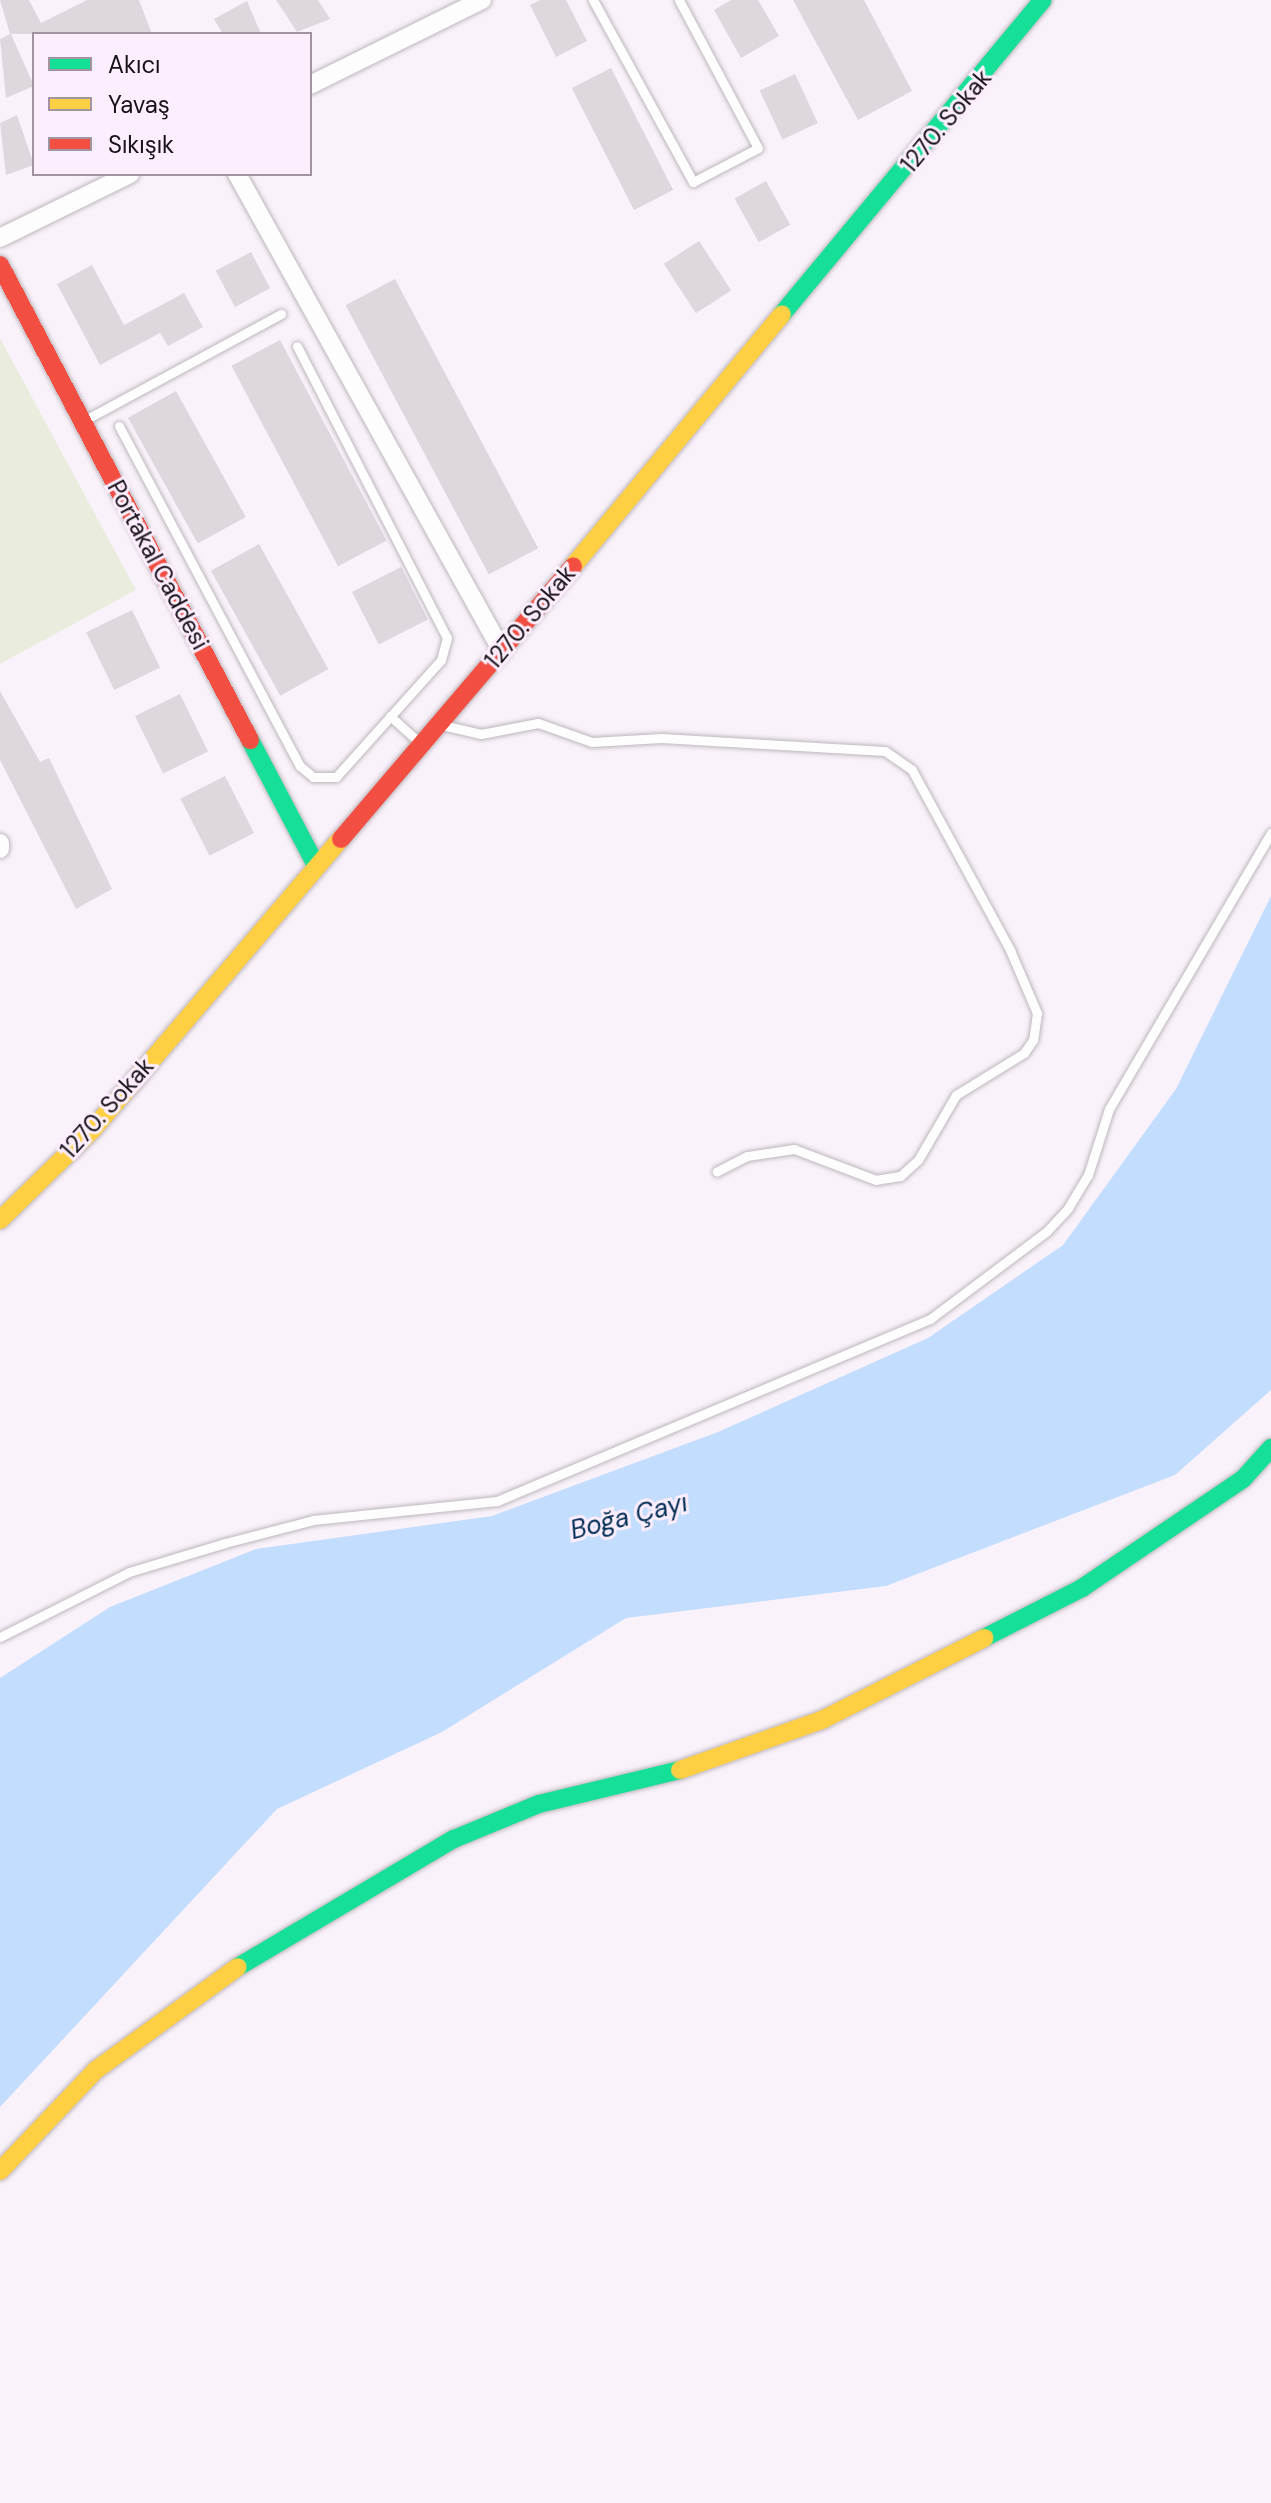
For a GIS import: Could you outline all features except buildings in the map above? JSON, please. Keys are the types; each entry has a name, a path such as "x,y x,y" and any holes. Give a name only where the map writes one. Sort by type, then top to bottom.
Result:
{"street":[{"path":"312,84 482,0"},
{"name":"1270. Sokak","path":"1,1216 93,1129 502,651 1043,0"},
{"path":"0,238 126,176"},
{"path":"238,176 502,651"},
{"name":"Portakal Caddesi","path":"0,265 316,865"},
{"path":"0,2171 96,2070 204,1987 454,1839 539,1804 687,1768 822,1720 1082,1588 1243,1479 1271,1448"}],"lane":[{"path":"593,0 693,182 758,148 679,0"},
{"path":"82,422 281,314"},
{"path":"119,426 306,773 336,777 441,660 446,628 297,346"},
{"path":"390,716 421,744"},
{"path":"439,724 468,734 526,722 592,742 661,738 885,751 912,770 1010,950 1037,1013 1033,1040 1024,1053 956,1095 918,1160 900,1176 876,1180 794,1149 747,1156 717,1171"},
{"path":"0,1637 129,1572 225,1543 313,1520 497,1501 930,1319 1046,1232 1068,1208 1088,1175 1109,1109 1271,833"}],"shaded area":[{"path":"0,338 136,590 0,664"}],"water":[{"name":"Boğa Çayı","path":"1271,896 1271,1390 1175,1475 886,1586 626,1618 442,1732 277,1809 0,2107 0,1678 110,1607 256,1549 492,1516 718,1432 928,1338 1063,1245 1176,1089"}],"traffic: fast":[{"path":"782,314 1043,0"},
{"path":"250,740 316,865"},
{"path":"984,1638 1082,1588 1243,1479 1271,1448"},
{"path":"238,1967 454,1839 539,1804 680,1770"}],"traffic: slow":[{"path":"573,566 782,314"},
{"path":"0,1220 93,1129 341,839"},
{"path":"680,1770 822,1720 984,1638"},
{"path":"0,2171 96,2070 238,1967"}],"traffic: jam":[{"path":"0,265 250,740"},
{"path":"341,839 573,566"}]}
